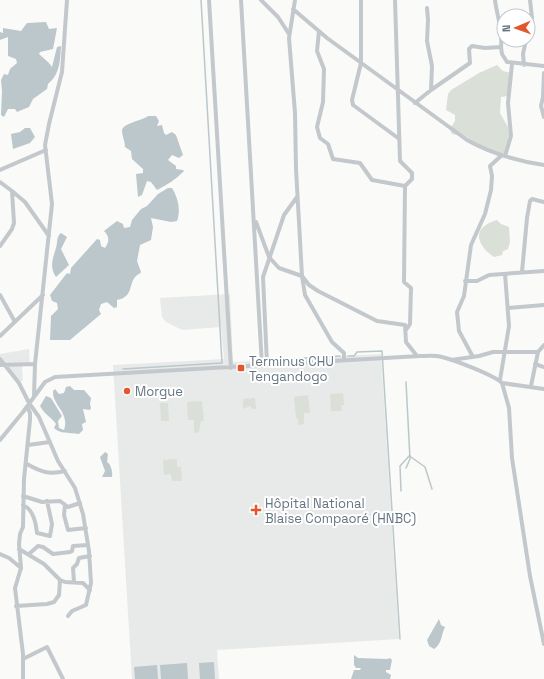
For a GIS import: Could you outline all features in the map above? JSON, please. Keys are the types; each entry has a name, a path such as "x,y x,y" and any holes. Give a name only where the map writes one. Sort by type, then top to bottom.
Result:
{"street":[{"path":"34,396 35,364 52,204 46,150 48,124 62,72 67,0"},
{"path":"209,0 231,367"},
{"path":"241,0 264,365"},
{"path":"261,0 278,18 289,34"},
{"path":"295,0 289,34 295,113 297,197 302,276 306,295 332,342 344,353 344,359"},
{"path":"360,0 361,63 352,100 353,105 398,138"},
{"path":"395,0 398,138 400,161 412,173 412,180 405,186 404,282 410,288 410,324 406,330"},
{"path":"427,8 427,41 432,66 431,90"},
{"path":"293,9 319,31 398,91 467,140 482,148 544,165"},
{"path":"319,31 317,51 324,68 324,102 317,127 320,138 328,144 333,159 360,163 372,180 405,186"},
{"path":"415,103 470,63 470,46 485,48 496,47"},
{"path":"501,48 504,59 512,64 544,66"},
{"path":"524,48 524,65"},
{"path":"473,357 459,331 457,312 464,296 471,245 485,214 491,190 492,176 490,166 504,155 511,136 508,103 512,64"},
{"path":"544,73 541,106 544,117"},
{"path":"0,170 46,150"},
{"path":"0,182 25,202 49,236"},
{"path":"0,246 12,229 14,223 12,191"},
{"path":"264,365 263,282 269,257 284,215 297,197"},
{"path":"522,272 530,201 532,199 544,202"},
{"path":"254,218 269,257 279,268 302,276 309,285 318,291 378,321 405,325 406,342 417,356"},
{"path":"465,281 477,281 489,275 544,271"},
{"path":"504,274 508,308 506,352 501,382 509,408 512,458 530,576 544,644"},
{"path":"0,295 15,322"},
{"path":"0,336 43,295"},
{"path":"508,308 544,305"},
{"path":"531,386 538,352 544,345"},
{"path":"451,360 493,352 538,352"},
{"path":"0,440 45,382 60,376 417,356 441,357 501,382 544,389"},
{"path":"0,359 2,366 19,383 30,413 27,464 23,496 23,527 20,534 19,549 21,568 15,588 23,659 23,679"},
{"path":"2,366 35,364"},
{"path":"535,364 544,366"},
{"path":"28,405 39,417 58,461 75,488 86,528 90,556 90,590 86,605 72,611 68,616"},
{"path":"28,445 50,442"},
{"path":"27,464 40,472 50,474 65,471"},
{"path":"23,496 47,502 60,501 70,507 80,503"},
{"path":"23,505 29,508 35,521 37,533 50,536 52,524 47,502"},
{"path":"65,505 64,515 68,530 86,528"},
{"path":"29,554 38,546 43,547 53,554 70,552 72,551 73,546 88,545"},
{"path":"19,549 44,564 60,580 65,582 83,583 90,590"},
{"path":"0,554 9,558 21,568"},
{"path":"74,582 73,568 77,565 79,558 90,556"},
{"path":"16,606 47,604 54,602 59,595 60,580"},
{"path":"23,659 47,647 63,679"}],"shaded area":[{"path":"46,22 49,29 57,28 53,49 40,52 39,54 52,67 57,47 61,46 60,62 57,72 48,84 47,89 33,99 29,107 17,112 15,109 8,109 4,117 1,115 1,80 4,74 8,75 10,69 17,63 16,59 8,56 8,37 0,40 0,32 3,33 3,28 21,31 27,23"},
{"path":"497,65 503,71 511,73 507,96 501,97 500,113 508,127 509,134 508,145 505,153 489,152 474,145 467,137 452,134 450,129 455,121 455,115 446,110 448,94 451,90 479,73"},
{"path":"148,116 156,116 159,121 157,126 162,125 166,135 172,132 176,135 183,155 179,158 172,155 168,160 176,166 176,169 184,171 171,182 157,190 151,182 147,181 142,195 138,197 136,174 143,173 143,169 132,159 131,151 125,147 122,131 125,126"},
{"path":"25,128 30,128 35,137 30,143 13,149 11,134 20,132"},
{"path":"168,188 172,188 176,196 179,208 177,221 171,222 151,218 153,227 151,240 140,245 137,261 141,272 134,279 126,296 117,300 117,307 114,308 107,302 101,304 99,310 101,314 70,340 50,340 51,316 58,309 57,303 52,301 50,295 67,273 70,274 71,268 97,239 100,240 101,246 105,248 108,243 108,239 104,231 117,221 123,224 124,228 130,227 132,220 141,209 147,206 158,194"},
{"path":"497,220 501,224 509,227 510,242 508,249 503,251 502,255 494,257 483,247 479,236 483,227"},
{"path":"61,233 67,237 61,249 69,265 56,277 52,262 58,238"},
{"name":"Hôpital National Blaise Compaoré (HNBC)","path":"230,294 233,362 381,354 399,639 217,650 219,679 132,679 113,365 224,359 221,327 182,330 166,322 162,317 160,298"},
{"path":"29,349 30,365 22,366 23,381 18,381 6,367 0,366 0,354"},
{"path":"70,386 74,390 84,390 91,398 90,410 83,409 86,422 82,424 83,430 79,434 63,432 54,428 56,424 40,406 46,396 51,398 62,416 58,421 59,428 64,430 65,418 53,396 53,391 55,389 59,394 64,393 66,387"},
{"path":"343,393 344,405 341,405 342,411 331,411 330,394"},
{"path":"308,395 310,413 304,413 304,424 298,425 294,397"},
{"path":"255,398 256,409 253,409 250,406 243,409 243,399"},
{"path":"202,401 204,421 201,421 199,432 194,433 194,420 188,420 187,402"},
{"path":"160,403 168,403 169,421 161,421"},
{"path":"105,452 108,454 107,462 110,465 112,477 102,477 105,471 100,457"},
{"path":"177,459 177,467 181,467 182,481 172,481 171,474 164,475 163,460"},
{"path":"439,619 441,625 445,627 440,642 434,649 429,646 427,640"},
{"path":"354,655 358,658 390,658 392,660 390,670 386,670 386,672 391,675 390,679 351,679 354,670 360,670 361,668 356,668 354,665"},
{"path":"214,662 215,679 200,679 199,663"},
{"path":"187,663 188,679 161,679 160,665"},
{"path":"157,665 158,679 135,679 134,667"}],"waterway":[{"path":"123,369 222,363 201,0"},
{"path":"348,356 354,356 357,352 382,351 400,639"},
{"path":"269,360 340,356"},
{"path":"406,382 410,459 406,468"},
{"path":"401,491 400,466 410,455"},
{"path":"411,457 425,467 432,489"}],"place":[{"name":"Terminus CHU Tengandogo","path":"241,368"},
{"name":"Morgue","path":"127,391"},
{"name":"Hôpital National Blaise Compaoré (HNBC)","path":"256,510"}]}
